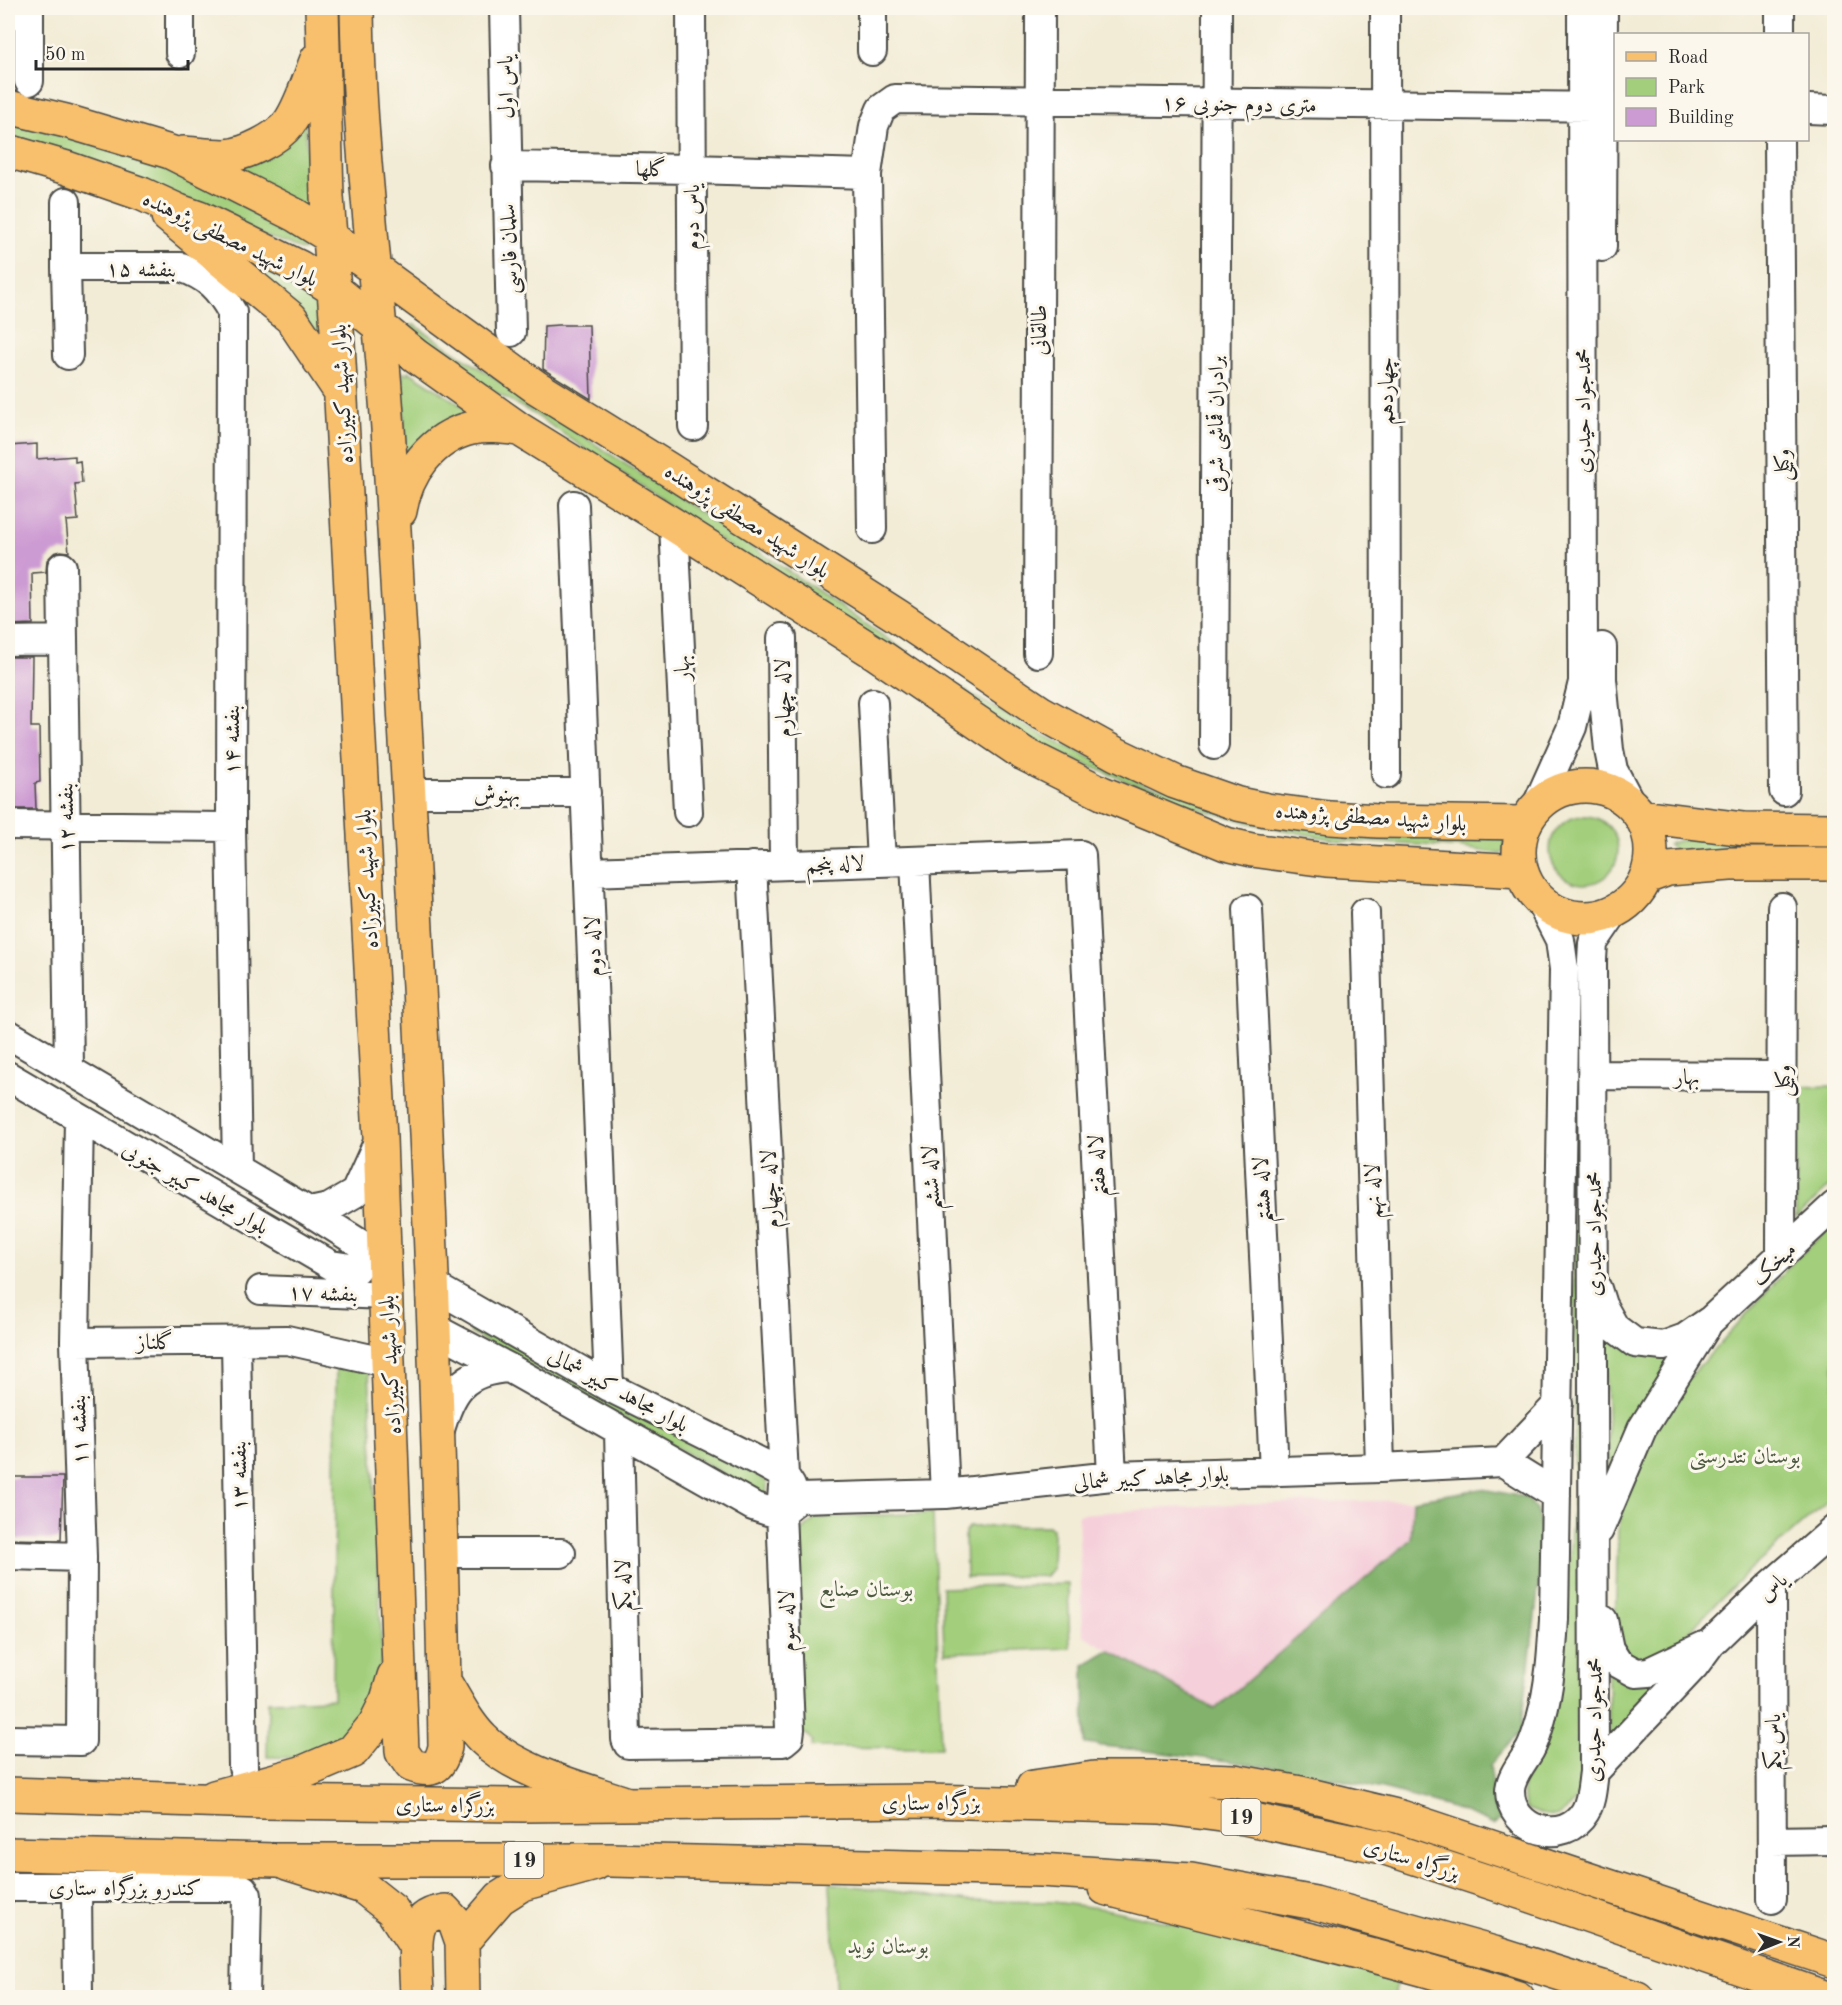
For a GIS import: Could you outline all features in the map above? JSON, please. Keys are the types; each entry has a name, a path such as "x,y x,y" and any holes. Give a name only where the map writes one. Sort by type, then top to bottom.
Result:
{"main road":[{"name":"بلوار شهید کبیرزاده","path":"322,8 329,236 335,290 380,1138 402,1752 411,1765 429,1769 437,1766 442,1760 444,1747 432,1286 395,549 381,328 357,50 357,8"},
{"path":"170,152 224,156 254,148 275,135 289,124 322,46"},
{"name":"بلوار شهید مصطفی پژوهنده","path":"8,107 170,152 295,215 329,236 536,387 889,611 1040,712 1116,754 1175,782 1238,804 1330,818 1378,821 1531,814"},
{"name":"بلوار شهید مصطفی پژوهنده","path":"8,151 68,168 142,194 199,218 300,267 335,290 416,356 519,429 877,654 1024,754 1102,793 1215,839 1252,850 1326,860 1521,872"},
{"path":"142,194 291,318 340,391"},
{"path":"395,549 402,502 411,474 431,450 458,432 473,428 490,426 519,429"},
{"path":"1574,786 1595,786 1615,792 1635,809 1648,830 1651,846 1650,862 1646,877 1628,903 1596,918 1576,918 1556,912 1540,901 1528,888 1521,872 1518,855 1519,838 1531,814 1554,792 1574,786"},
{"path":"1635,809 1744,829 1834,830"},
{"path":"1646,877 1668,869 1730,864 1834,864"},
{"path":"207,1799 302,1773 353,1751 375,1724 387,1700 400,1658"},
{"path":"444,1680 471,1726 498,1753 525,1767 627,1804"},
{"path":"928,1801 1094,1778 1234,1782 1301,1793 1401,1816 1834,1961"},
{"name":"بزرگراه ستاری","path":"8,1794 263,1802 512,1805 928,1801 1160,1807 1244,1818 1307,1830 1392,1851 1532,1896 1827,1998"},
{"name":"19","path":"8,1854 276,1860 610,1860 1040,1870 1191,1880 1315,1903 1494,1953 1637,1998"},
{"path":"276,1860 363,1887 392,1910 416,1947"},
{"path":"462,1942 500,1898 522,1884 610,1860"},
{"path":"1040,1870 1188,1911 1444,1974 1518,1998"},
{"path":"417,1998 416,1947 420,1924 431,1914 445,1911 455,1922 462,1942 463,1998"}],"street":[{"path":"29,8 29,81"},
{"path":"180,8 180,53"},
{"name":"یاس اول","path":"504,8 506,166"},
{"name":"یاس دوم","path":"691,8 693,426"},
{"path":"872,8 872,51"},
{"name":"طالقانی","path":"1038,653 1040,8"},
{"name":"برادران قماشی شرقی","path":"1214,745 1217,8"},
{"name":"چهاردهم","path":"1385,8 1386,774"},
{"name":"محمدجواد حیدری","path":"1582,8 1600,106 1602,679 1613,770 1635,809"},
{"name":"محمدجواد حیدری","path":"1531,814 1572,727 1583,682 1603,8"},
{"path":"1780,8 1780,33"},
{"name":"۱۶ متری دوم جنوبی","path":"867,174 874,126 880,109 895,99 1600,106"},
{"path":"1809,110 1834,110"},
{"name":"وکیلی","path":"1779,141 1784,791"},
{"name":"گلها","path":"506,166 867,174"},
{"name":"سلمان فارسی","path":"506,166 511,332"},
{"path":"867,174 872,529"},
{"path":"66,202 68,355"},
{"name":"بنفشه ۱۵","path":"66,267 181,267 212,283 232,312"},
{"name":"بنفشه ۱۴","path":"232,312 231,827 237,1168"},
{"name":"لاله دوم","path":"574,505 609,1387"},
{"name":"بهار","path":"674,525 688,812"},
{"name":"بنفشه ۱۲","path":"62,567 69,1069"},
{"name":"لاله چهارم","path":"782,638 784,865"},
{"path":"8,641 63,640"},
{"path":"873,703 881,862"},
{"name":"بهنوش","path":"409,793 586,793"},
{"path":"8,825 231,827"},
{"name":"لاله پنجم","path":"589,872 1081,855"},
{"name":"لاله هفتم","path":"1081,855 1112,1476"},
{"name":"لاله ششم","path":"915,861 945,1494"},
{"name":"لاله چهارم","path":"752,866 788,1495"},
{"name":"محمدجواد حیدری","path":"1540,901 1560,940 1564,969 1554,1619 1550,1676 1541,1720 1531,1748 1509,1788 1516,1814 1526,1824 1538,1830 1551,1832 1565,1829 1577,1822 1586,1812 1594,1772 1593,943 1615,911"},
{"name":"وکیلی","path":"1781,1255 1782,907"},
{"name":"لاله هشتم","path":"1248,909 1274,1472"},
{"name":"لاله نهم","path":"1365,913 1380,1468"},
{"name":"بلوار مجاهد کبیر جنوبی","path":"8,1034 310,1212 359,1243 364,1249 364,1259 357,1269 331,1265"},
{"name":"بهار","path":"1592,1075 1782,1076"},
{"name":"بلوار مجاهد کبیر جنوبی","path":"8,1076 386,1295"},
{"name":"بنفشه ۱۱","path":"8,1740 81,1741 82,1557 75,1342 79,1119"},
{"path":"310,1212 329,1208 355,1193 380,1138"},
{"name":"میخک","path":"1711,1320 1834,1206"},
{"path":"1592,1276 1602,1305 1615,1328 1635,1343 1662,1346 1685,1338 1711,1320"},
{"name":"بلوار مجاهد کبیر شمالی","path":"432,1286 609,1387 764,1464 788,1495"},
{"name":"بنفشه ۱۷","path":"261,1290 386,1295"},
{"path":"1595,1540 1642,1429 1711,1320"},
{"name":"بلوار مجاهد کبیر شمالی","path":"433,1328 509,1368 753,1506 768,1511 788,1495 945,1494 1112,1476 1503,1462"},
{"path":"236,1341 287,1340 389,1363"},
{"name":"گلناز","path":"75,1342 236,1341"},
{"name":"بنفشه ۱۳","path":"236,1341 243,1767"},
{"path":"436,1441 447,1406 459,1388 474,1375 493,1369 509,1368"},
{"path":"1556,1495 1503,1462 1558,1404"},
{"name":"لاله یکم","path":"619,1431 626,1739 628,1744 783,1742 789,1737 790,1729"},
{"name":"لاله سوم","path":"788,1495 790,1729"},
{"name":"یاس","path":"1711,1643 1771,1585 1834,1530"},
{"path":"440,1553 561,1553"},
{"path":"8,1555 82,1557"},
{"name":"یاس یکم","path":"1771,1585 1772,1899"},
{"path":"1595,1588 1609,1649 1618,1663 1636,1673 1649,1672 1711,1643"},
{"path":"1594,1772 1694,1666 1711,1643"},
{"path":"1772,1841 1834,1840"},
{"name":"کندرو بزرگراه ستاری","path":"8,1887 236,1887 243,1889 247,1894 245,1998"},
{"path":"77,1888 78,1998"}],"shaded area":[{"path":"1413,1500 1411,1539 1215,1709 1083,1635 1078,1514 1231,1504"}],"green space":[{"path":"304,105 311,214 223,161"},
{"path":"8,122 123,153 208,184 263,212 308,241 309,247 303,251 8,139"},
{"path":"236,251 316,296 324,357"},
{"path":"414,325 797,577 949,681 1029,728 1147,785 1502,835 1505,850 1501,854 1457,847 1341,841 1248,823 1185,805 1027,738 808,600 534,414 456,370 408,334 410,326"},
{"path":"408,371 479,417 406,463 402,375 403,372 407,375"},
{"path":"1577,816 1591,816 1603,821 1613,831 1618,850 1613,869 1603,879 1591,884 1577,884 1565,879 1555,869 1550,857 1550,843 1555,831 1565,821"},
{"path":"1691,837 1834,839 1834,856 1675,853 1668,844"},
{"path":"1572,966 1586,966 1584,1666 1579,1793 1568,1809 1556,1816 1550,1816 1525,1808 1522,1773 1564,1641 1575,1474"},
{"path":"1834,1086 1834,1182 1796,1218 1795,1087"},
{"name":"بوستان نتدرستی","path":"1834,1224 1834,1496 1742,1577 1666,1655 1634,1662 1615,1633 1618,1531 1627,1490 1646,1442 1680,1388 1795,1260"},
{"path":"469,1321 760,1475 767,1483 766,1497 471,1333"},
{"path":"1604,1330 1690,1344 1610,1489"},
{"path":"336,1366 369,1370 382,1655 374,1696 358,1722 328,1747 304,1758 267,1757 268,1701 333,1699"},
{"path":"1481,1489 1526,1497 1536,1509 1544,1542 1521,1731 1490,1765 1494,1795 1502,1817 1493,1825 1435,1803 1321,1776 1242,1763 1085,1744 1084,1665 1109,1650 1215,1709 1411,1539 1413,1500"},
{"name":"بوستان صنایع","path":"933,1513 941,1748 811,1747 812,1740 801,1730 794,1546 800,1533 816,1518"},
{"path":"1048,1526 1053,1529 1052,1569 1046,1576 966,1577 965,1532 969,1527"},
{"path":"1068,1584 1070,1648 944,1653 942,1588"},
{"path":"1608,1663 1688,1664 1609,1741"},
{"name":"بوستان نوید","path":"830,1883 968,1901 1054,1902 1105,1909 1304,1952 1396,1980 1395,1997 836,1997"}],"building":[{"path":"589,325 591,399 543,369 544,326"},
{"path":"37,444 37,459 75,456 75,462 80,461 82,483 75,484 78,520 66,521 69,552 54,553 47,560 46,572 32,573 33,624 8,625 8,446"},
{"path":"8,657 32,657 31,727 39,727 40,782 35,783 36,809 8,809"},
{"path":"8,1477 63,1477 61,1540 8,1539"}]}
